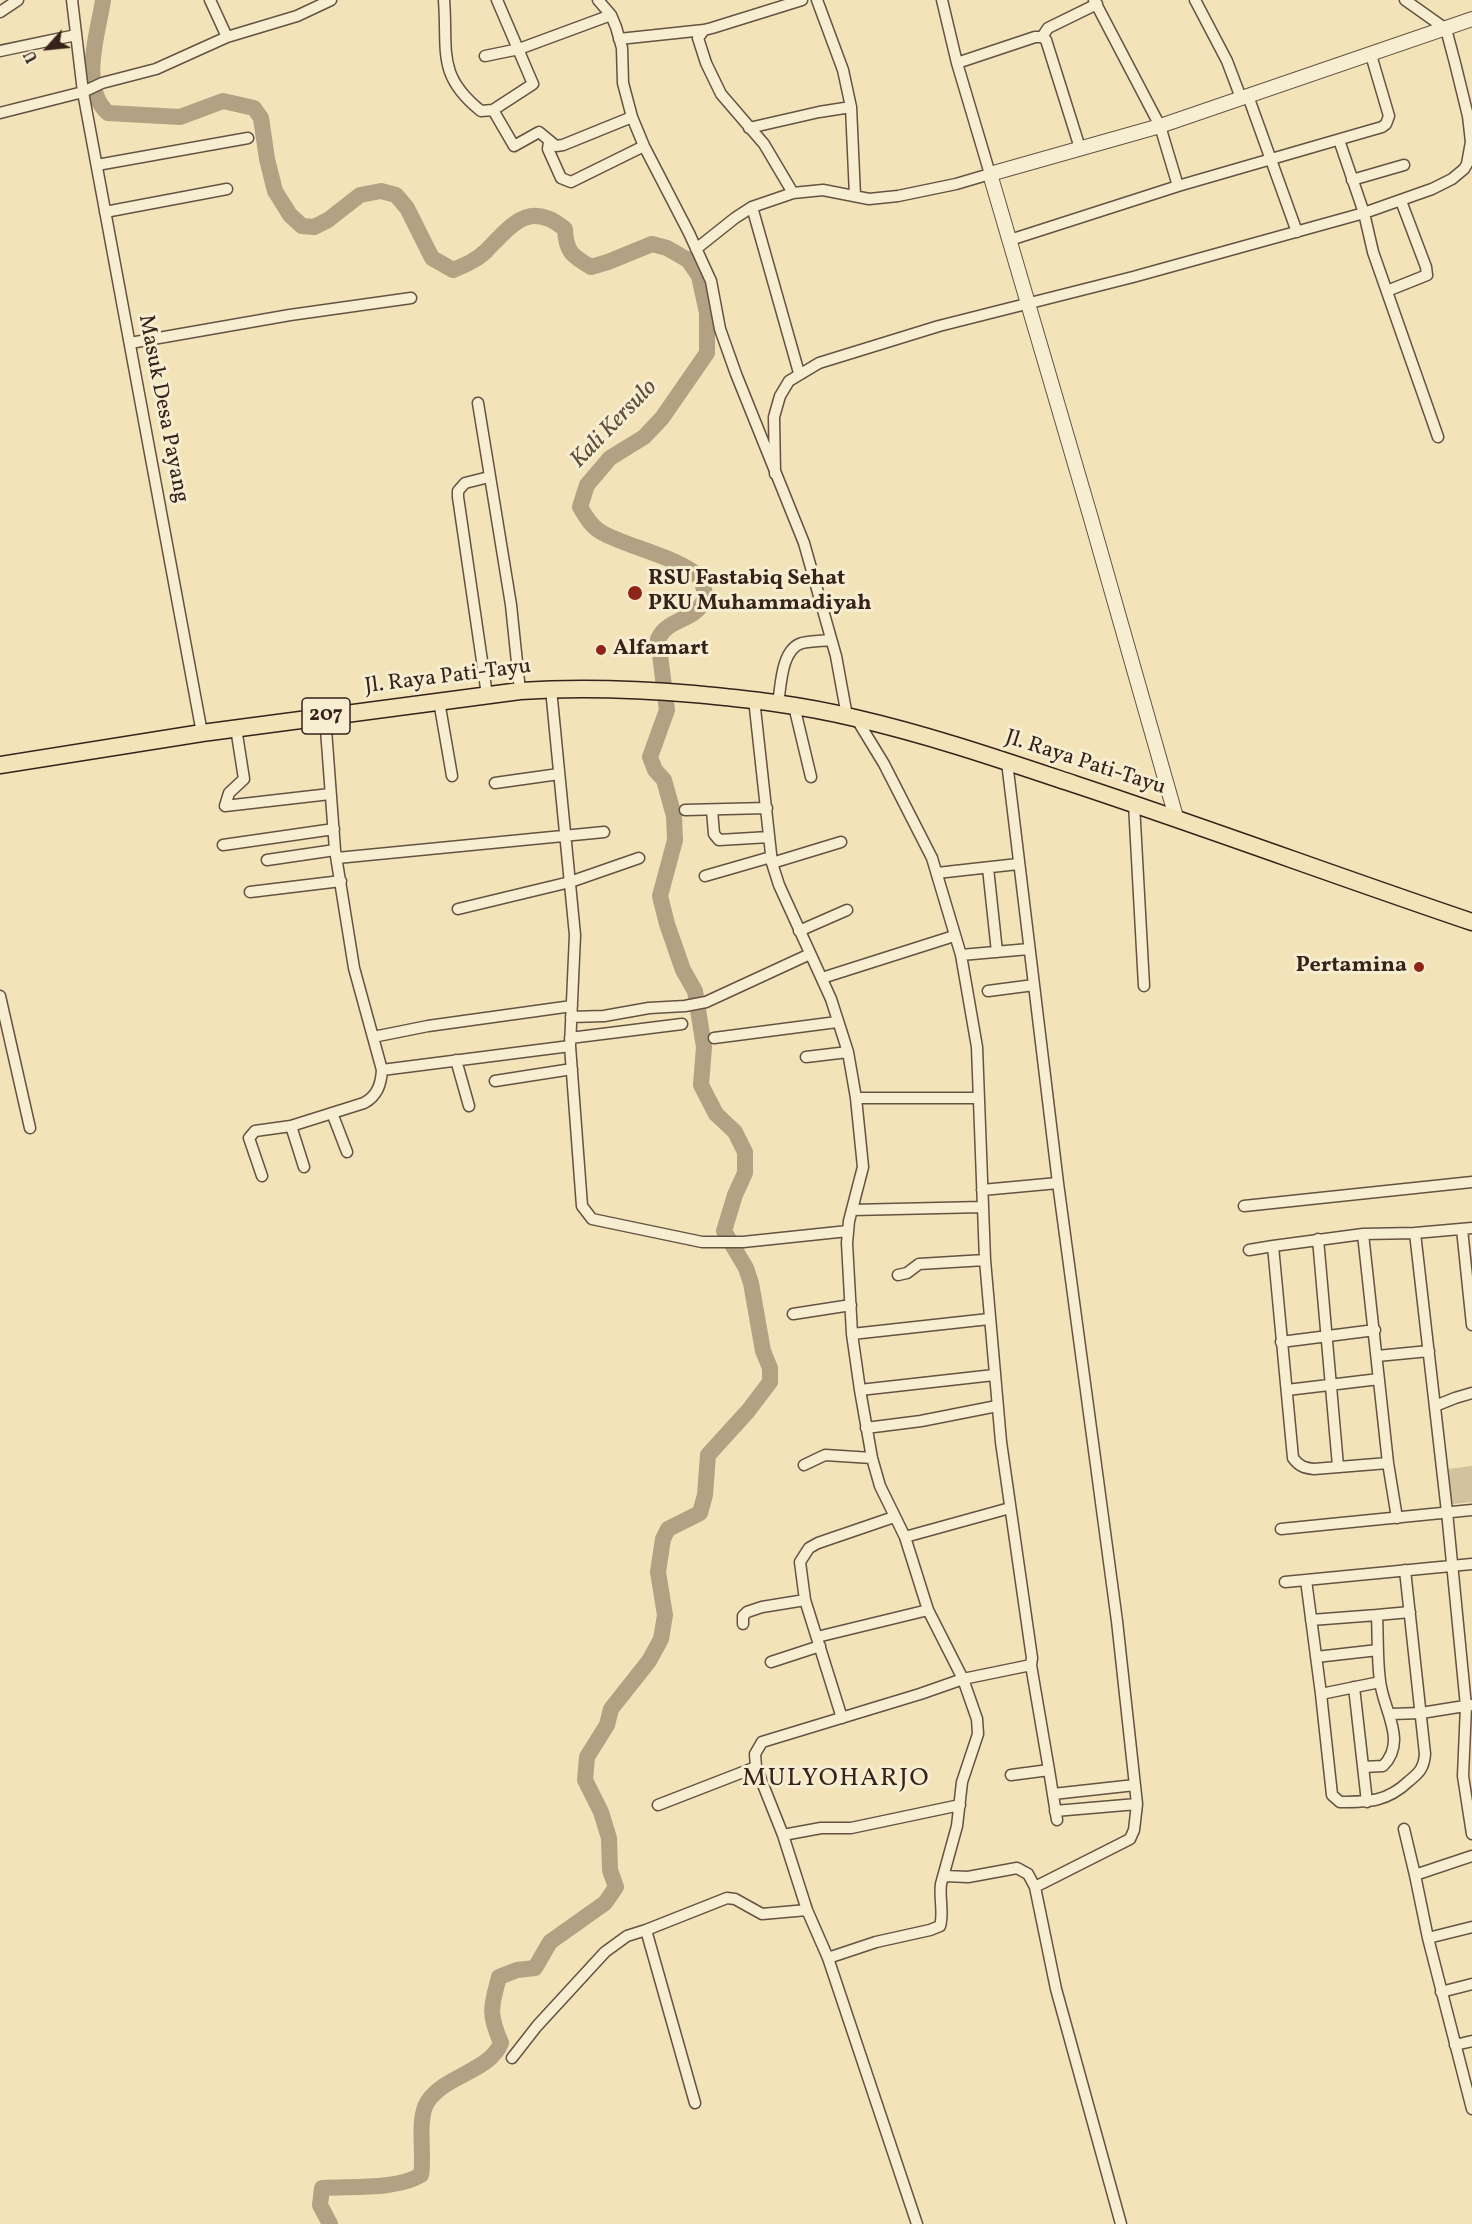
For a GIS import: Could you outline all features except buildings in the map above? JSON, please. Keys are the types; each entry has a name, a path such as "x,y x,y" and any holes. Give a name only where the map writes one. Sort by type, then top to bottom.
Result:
{"main road":[{"name":"Jl. Raya Pati-Tayu","path":"0,765 236,728 520,691 634,689 754,699 851,717 905,730 1176,817 1472,922"}],"street":[{"path":"0,12 18,0"},
{"name":"Masuk Desa Payang","path":"72,0 76,35 87,90 96,165 202,733"},
{"path":"210,0 227,37"},
{"path":"0,113 156,69 227,37 297,16 331,0"},
{"path":"444,0 446,63 449,74 462,94 481,111 493,110 533,84 497,0"},
{"path":"598,0 610,15 622,48 622,83 632,117 711,281 720,329 728,352 804,543 851,717 884,764 932,858 961,956 977,1047 982,1207 994,1375 1010,1508 1032,1658 1031,1665 1056,1815 1137,1804"},
{"path":"619,39 705,30 802,0"},
{"path":"817,0 843,70 851,107 855,196"},
{"path":"942,0 957,63 1176,817"},
{"path":"1195,0 1245,97 1272,160 1297,232"},
{"path":"775,474 774,417 780,396 789,381 819,363 939,326 1364,213 1401,201 1452,179 1464,169 1470,152 1471,131 1446,29 1406,0"},
{"path":"957,63 1042,37 1048,28 1096,2 1160,126 1178,186"},
{"path":"485,56 519,49 610,15"},
{"path":"696,249 752,207 793,193 823,190 868,199 898,196 956,184 1160,126 1472,19"},
{"path":"705,30 698,38 706,63 721,94 764,144 793,193"},
{"path":"0,51 76,35"},
{"path":"1042,37 1046,40 1080,148"},
{"path":"1010,240 1178,186 1382,127 1388,121 1389,116 1371,54"},
{"path":"749,128 851,107"},
{"path":"493,110 514,146 539,132 556,146 563,145 632,117"},
{"path":"96,165 248,138"},
{"path":"1339,140 1364,213 1373,252 1438,438"},
{"path":"549,142 548,149 561,178 571,182 644,146"},
{"path":"1352,180 1404,165"},
{"path":"105,212 227,189"},
{"path":"1387,291 1427,275 1401,201"},
{"path":"752,207 799,373"},
{"path":"130,343 290,315 411,298"},
{"path":"478,403 511,605 520,691"},
{"path":"487,695 458,491 465,483 489,477"},
{"path":"811,777 786,705 784,668 794,649 803,643 831,640"},
{"path":"551,689 575,935 570,1042 582,1206 586,1214 592,1219 702,1242 743,1242 848,1231"},
{"path":"754,699 772,860 779,885 822,978 848,1052 856,1098 863,1167 848,1231 852,1334 872,1458 880,1486 905,1538 928,1610 963,1679 977,1719 978,1734 962,1782 960,1805 940,1894 941,1923 937,1928 876,1942 828,1958"},
{"path":"439,701 452,776"},
{"path":"262,1176 249,1138 251,1135 259,1129 291,1126 371,1100 379,1089 382,1070 354,968 336,854 325,716"},
{"path":"236,728 244,779 229,793 225,806 330,794"},
{"path":"1007,762 1058,1183 1117,1621 1137,1804 1134,1830 1130,1839 1035,1887"},
{"path":"495,783 559,774"},
{"path":"1134,804 1144,986"},
{"path":"684,810 767,808"},
{"path":"712,810 714,834 719,840 769,837"},
{"path":"223,845 334,829"},
{"path":"267,860 604,832"},
{"path":"705,876 841,842"},
{"path":"458,909 570,882 639,858"},
{"path":"937,873 1018,864"},
{"path":"988,868 997,952"},
{"path":"250,892 341,881"},
{"path":"799,931 847,910"},
{"path":"822,978 954,936"},
{"path":"961,956 1029,949"},
{"path":"374,1037 428,1026 571,1012 604,1016 650,1008 699,1004 810,954"},
{"path":"988,991 1034,985"},
{"path":"0,996 30,1128"},
{"path":"714,1038 837,1022"},
{"path":"382,1070 682,1023"},
{"path":"806,1057 848,1052"},
{"path":"456,1060 469,1106"},
{"path":"495,1081 572,1069"},
{"path":"856,1098 980,1098"},
{"path":"332,1113 347,1152"},
{"path":"291,1126 304,1167"},
{"path":"1244,1206 1472,1182"},
{"path":"982,1190 1058,1183"},
{"path":"852,1210 982,1207"},
{"path":"1249,1250 1363,1234 1467,1229 1472,1325"},
{"path":"1415,1233 1469,1705 1463,1776 1472,1834"},
{"path":"1363,1234 1388,1462 1397,1518"},
{"path":"1318,1239 1338,1466"},
{"path":"1273,1246 1293,1458 1298,1465 1305,1468 1388,1462"},
{"path":"898,1275 907,1273 919,1264 985,1260"},
{"path":"793,1314 851,1305"},
{"path":"852,1334 989,1319"},
{"path":"1281,1342 1374,1330"},
{"path":"1377,1356 1429,1351"},
{"path":"860,1390 994,1375"},
{"path":"1287,1390 1379,1379"},
{"path":"1435,1406 1472,1393"},
{"path":"866,1428 998,1406"},
{"path":"804,1464 825,1455 872,1458"},
{"path":"905,1538 1010,1508"},
{"path":"1281,1529 1472,1510"},
{"path":"842,1718 805,1600 800,1562 809,1548 818,1543 894,1517"},
{"path":"1285,1582 1472,1564"},
{"path":"1306,1580 1332,1795 1340,1802 1367,1802 1392,1795 1424,1765 1425,1754 1406,1570"},
{"path":"743,1624 743,1616 754,1609 805,1600"},
{"path":"771,1662 818,1641 928,1610"},
{"path":"1311,1620 1410,1612"},
{"path":"1363,1767 1383,1766 1389,1760 1394,1742 1391,1714 1385,1704 1380,1682 1377,1615"},
{"path":"1316,1657 1378,1650"},
{"path":"917,2224 828,1958 807,1910 783,1835 756,1767 755,1754 762,1742 921,1695 963,1679 1031,1665"},
{"path":"1321,1694 1380,1682"},
{"path":"1354,1687 1367,1802"},
{"path":"1391,1714 1421,1713 1469,1705"},
{"path":"658,1804 756,1767"},
{"path":"1011,1775 1049,1770"},
{"path":"1053,1794 1135,1785"},
{"path":"783,1835 821,1828 851,1828 960,1805"},
{"path":"1404,1828 1441,1992 1472,2109"},
{"path":"1415,1875 1472,1856"},
{"path":"945,1876 968,1877 1017,1868 1028,1874 1035,1887 1056,1989 1121,2224"},
{"path":"512,2058 537,2026 605,1952 627,1936 727,1898 735,1899 762,1914 807,1910"},
{"path":"1428,1938 1472,1927"},
{"path":"646,1930 695,2103"},
{"path":"1441,1992 1472,1984"},
{"path":"1455,2045 1472,2041"}],"shaded area":[{"path":"1472,1466 1472,1502 1452,1504 1448,1469"}],"waterway":[{"name":"Kali Kersulo","path":"103,0 92,75 99,102 108,113 180,117 223,101 254,108 261,118 267,159 275,191 290,215 302,226 314,227 328,220 360,195 381,191 396,195 407,208 432,258 453,270 479,257 521,219 541,216 565,229 571,252 591,267 652,244 667,248 688,260 699,276 707,313 707,353 662,418 644,437 610,458 587,485 580,507 601,532 690,570 698,576 704,589 705,596 699,608 668,627 658,639 667,710 650,757 655,770 664,780 674,816 675,840 660,896 683,970 695,991 704,1047 701,1085 716,1114 735,1132 745,1152 745,1173 735,1195 724,1231 746,1268 751,1283 763,1351 770,1368 770,1382 748,1411 708,1455 705,1495 700,1513 668,1529 663,1539 658,1572 665,1615 661,1639 649,1661 611,1709 607,1725 587,1757 585,1780 601,1812 609,1838 610,1870 616,1887 605,1903 550,1942 535,1968 517,1970 499,1977 492,2010 501,2043 487,2060 445,2085 428,2101 422,2117 421,2175 411,2180 386,2185 322,2188 320,2205 330,2224"}],"place":[{"name":"RSU Fastabiq Sehat PKU Muhammadiyah","path":"635,593"},
{"name":"Alfamart","path":"601,650"},
{"name":"Pertamina","path":"1419,967"}],"district":[{"name":"MULYOHARJO","path":"836,1780"}]}
